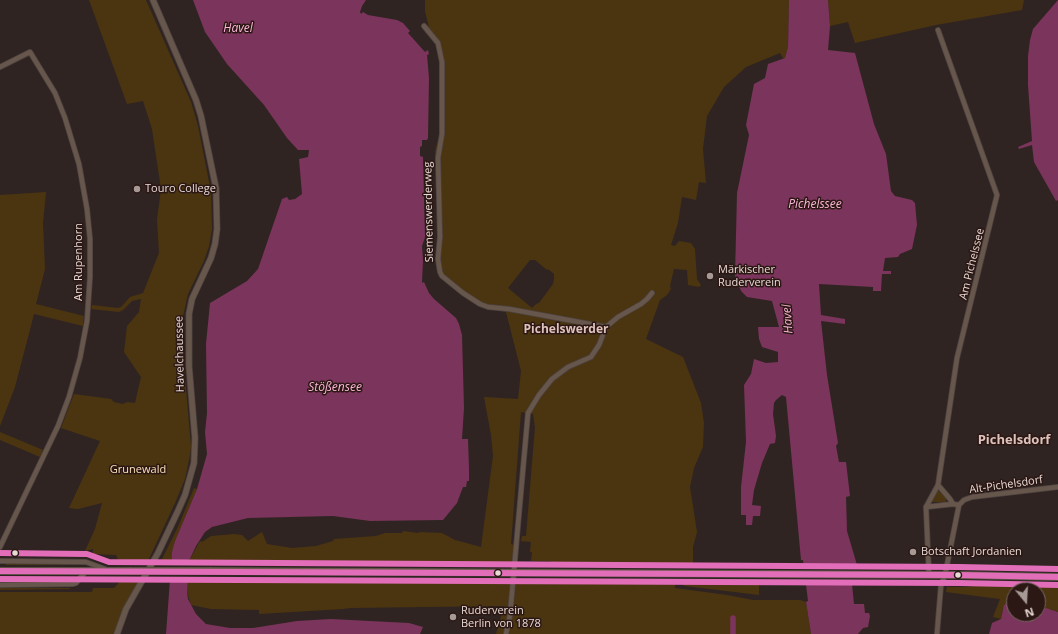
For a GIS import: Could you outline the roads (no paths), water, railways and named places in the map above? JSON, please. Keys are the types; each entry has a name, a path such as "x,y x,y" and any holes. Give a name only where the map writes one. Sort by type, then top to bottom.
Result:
{"main road":[{"path":"0,571 108,570 1058,577"}],"street":[{"name":"Havelchaussee","path":"117,634 126,609 158,553 177,513 194,463 195,438 189,366 189,314 192,299 211,258 217,229 216,188 201,116 196,100 152,0"},
{"name":"Siemenswerderweg","path":"424,26 438,43 442,62 442,134 438,158 440,237 438,259 442,276 463,293 480,304 488,307 566,319 606,327"},
{"name":"Am Pichelssee","path":"926,507 938,485 957,358 998,195 938,30"},
{"name":"Am Rupenhorn","path":"0,67 30,52 54,93 65,118 79,164 87,209 90,239 90,277 84,336 80,358 69,397 58,426 0,547"},
{"path":"506,634 510,615 528,413 539,395 552,379 568,367 591,357 599,346 606,327 618,317 641,304 652,293"},
{"path":"938,485 953,504"},
{"name":"Alt-Pichelsdorf","path":"937,634 940,592 945,575 959,505 964,500 972,497 1058,487"},
{"name":"Alt-Pichelsdorf","path":"926,507 953,504 959,505"},
{"path":"926,507 929,575"},
{"path":"0,561 86,562 108,570"},
{"path":"0,586 73,584 76,583 87,570"}],"water":[{"name":"Stößensee","path":"193,0 366,0 362,6 360,12 361,14 363,12 368,15 397,20 403,23 410,31 408,33 425,52 428,50 428,138 427,140 422,140 422,146 420,147 420,156 423,157 425,237 422,246 422,283 424,282 429,293 434,299 456,318 462,335 464,408 462,439 468,439 469,481 467,481 466,487 463,487 457,503 443,520 370,521 333,516 248,518 212,527 205,532 189,561 188,599 196,614 206,624 230,628 253,628 297,621 331,619 409,623 423,627 420,634 166,634 172,552 175,541 197,489 207,454 205,432 207,413 206,344 210,303 247,281 258,269 282,199 287,197 289,200 295,199 302,194 299,159 308,157 309,150 298,150 287,138 264,105 227,64 205,32"},
{"path":"789,0 828,0 830,26 828,50 855,53 874,124 886,154 891,191 895,196 912,200 915,203 917,225 912,249 900,254 898,257 885,258 883,271 891,271 891,274 882,274 881,291 873,291 873,287 819,284 821,315 845,319 845,324 821,321 827,375 838,443 836,446 839,462 846,462 850,496 846,497 847,531 857,565 852,584 854,604 864,604 865,613 869,613 870,616 868,627 863,628 858,634 811,634 806,602 808,601 803,560 801,560 786,397 782,395 774,403 773,414 776,436 775,443 770,444 762,463 754,490 752,505 761,506 760,516 753,516 752,525 746,525 746,515 741,515 741,487 746,442 744,385 751,374 754,359 766,363 778,362 778,352 762,347 759,339 758,327 779,327 772,301 747,297 741,291 735,276 737,193 749,135 746,125 754,84 765,78 768,64 785,58 788,47"},
{"path":"1058,0 1058,200 1056,201 1034,162 1032,145 1019,149 1018,147 1032,141 1028,85 1028,56 1030,40 1033,29"},
{"path":"1006,604 1006,622 1046,622 1046,608 1058,612 1058,634 989,634 992,623 1001,619 1004,605"}],"waterway":[{"path":"733,618 733,634"}],"place":[{"name":"Touro College","path":"137,189"},
{"name":"Märkischer Ruderverein","path":"710,276"},
{"name":"Botschaft Jordanien","path":"913,552"},
{"name":"Ruderverein Berlin von 1878","path":"453,617"}],"district":[{"name":"Pichelswerder","path":"566,330"},
{"name":"Pichelsdorf","path":"1014,440"}],"water label":[{"name":"Havel","path":"238,29"},
{"name":"Pichelssee","path":"815,205"},
{"name":"Havel","path":"788,319"}],"park label":[{"name":"Grunewald","path":"138,470"}]}
